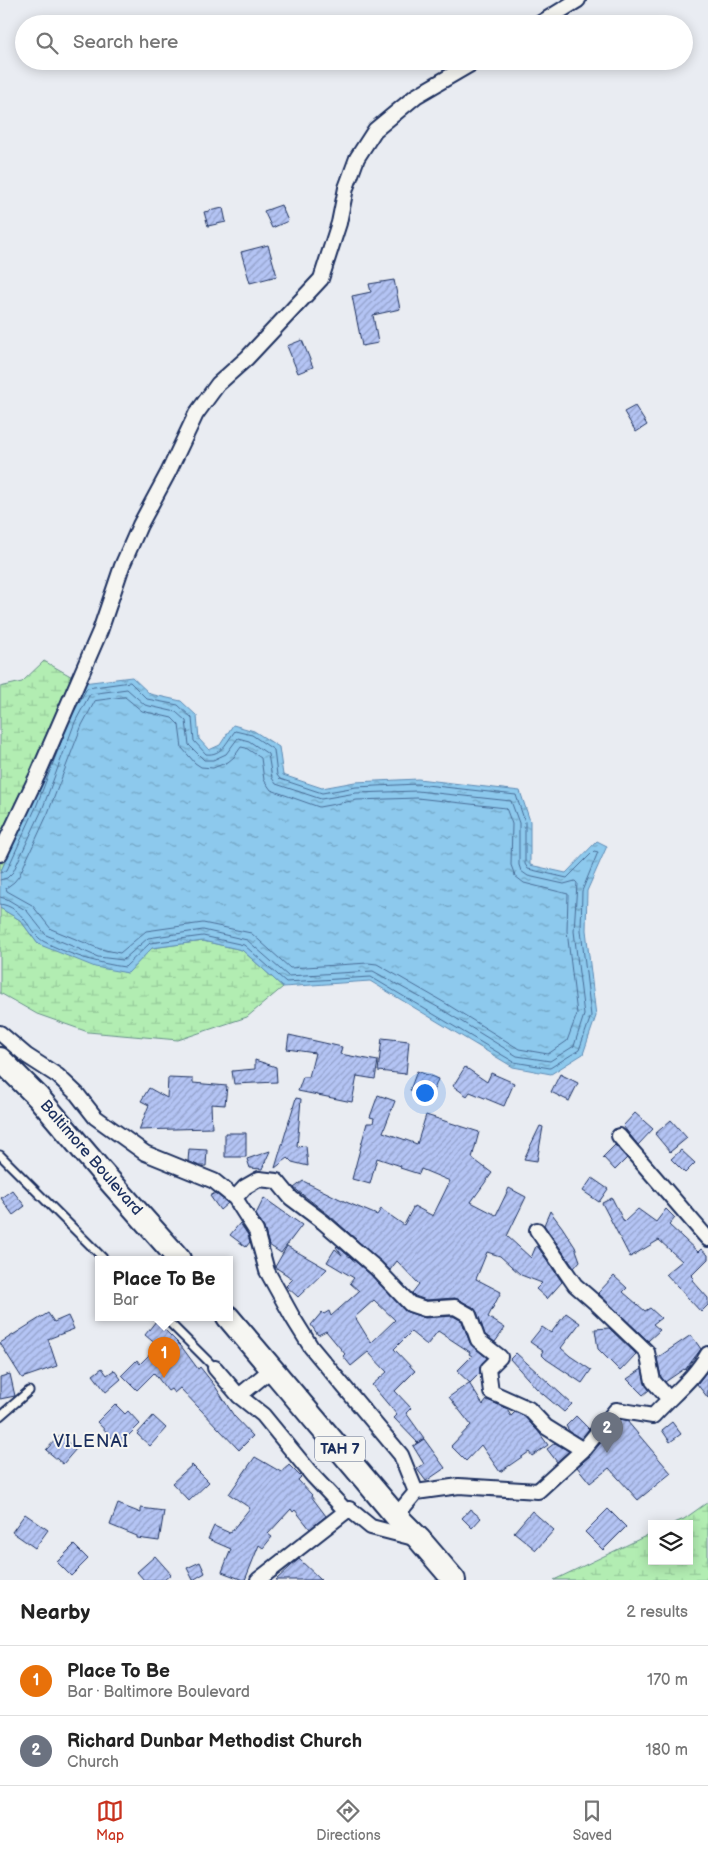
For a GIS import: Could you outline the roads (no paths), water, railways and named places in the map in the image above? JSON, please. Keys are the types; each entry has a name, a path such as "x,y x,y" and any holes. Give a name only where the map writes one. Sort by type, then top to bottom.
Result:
{"highway":[{"name":"Baltimore Boulevard","path":"0,1059 38,1096 176,1256"},
{"name":"TAH 7","path":"232,1321 396,1516 419,1539 454,1580"}],"street":[{"path":"554,15 578,0"},
{"path":"0,854 38,774 100,631 122,566 196,414 218,384 247,358 321,279 340,223 346,188 357,158 375,130 416,96 461,70"},
{"path":"0,1033 27,1056 58,1076 77,1094 95,1117 145,1153 214,1181 235,1198 256,1231 267,1271 307,1340 401,1455 416,1492"},
{"path":"619,1136 708,1239"},
{"path":"235,1198 245,1187 259,1179 277,1181 292,1198 376,1268 410,1304 425,1309 455,1308 470,1314 478,1340 500,1357 488,1369 491,1392 529,1409 546,1427 583,1450"},
{"path":"537,1230 575,1285 647,1352 653,1381 669,1399"},
{"path":"396,1516 416,1492 459,1486 538,1491 583,1450 616,1410 653,1416 686,1385 701,1367 708,1354"},
{"path":"215,1368 239,1396 263,1415 313,1476 344,1510 349,1509 371,1527 419,1539"},
{"path":"239,1396 273,1368"},
{"path":"258,1580 349,1509"}],"lane":[{"path":"0,1155 101,1256"},
{"path":"168,1321 215,1368"},
{"path":"0,1416 29,1391"}],"water":[{"path":"132,677 150,694 181,701 197,716 199,739 209,750 220,745 233,725 254,731 279,747 283,775 322,788 355,782 418,779 520,791 530,821 530,865 566,873 597,841 607,846 587,891 586,930 596,1016 583,1054 551,1074 513,1067 370,981 283,987 242,950 203,941 152,948 128,973 95,967 38,944 20,920 0,908 0,873 31,805 65,717 83,683"}],"place":[{"name":"Place To Be","path":"164,1378"},
{"name":"Richard Dunbar Methodist Church","path":"607,1453"}],"district":[{"name":"VILENAI","path":"91,1441"}]}
